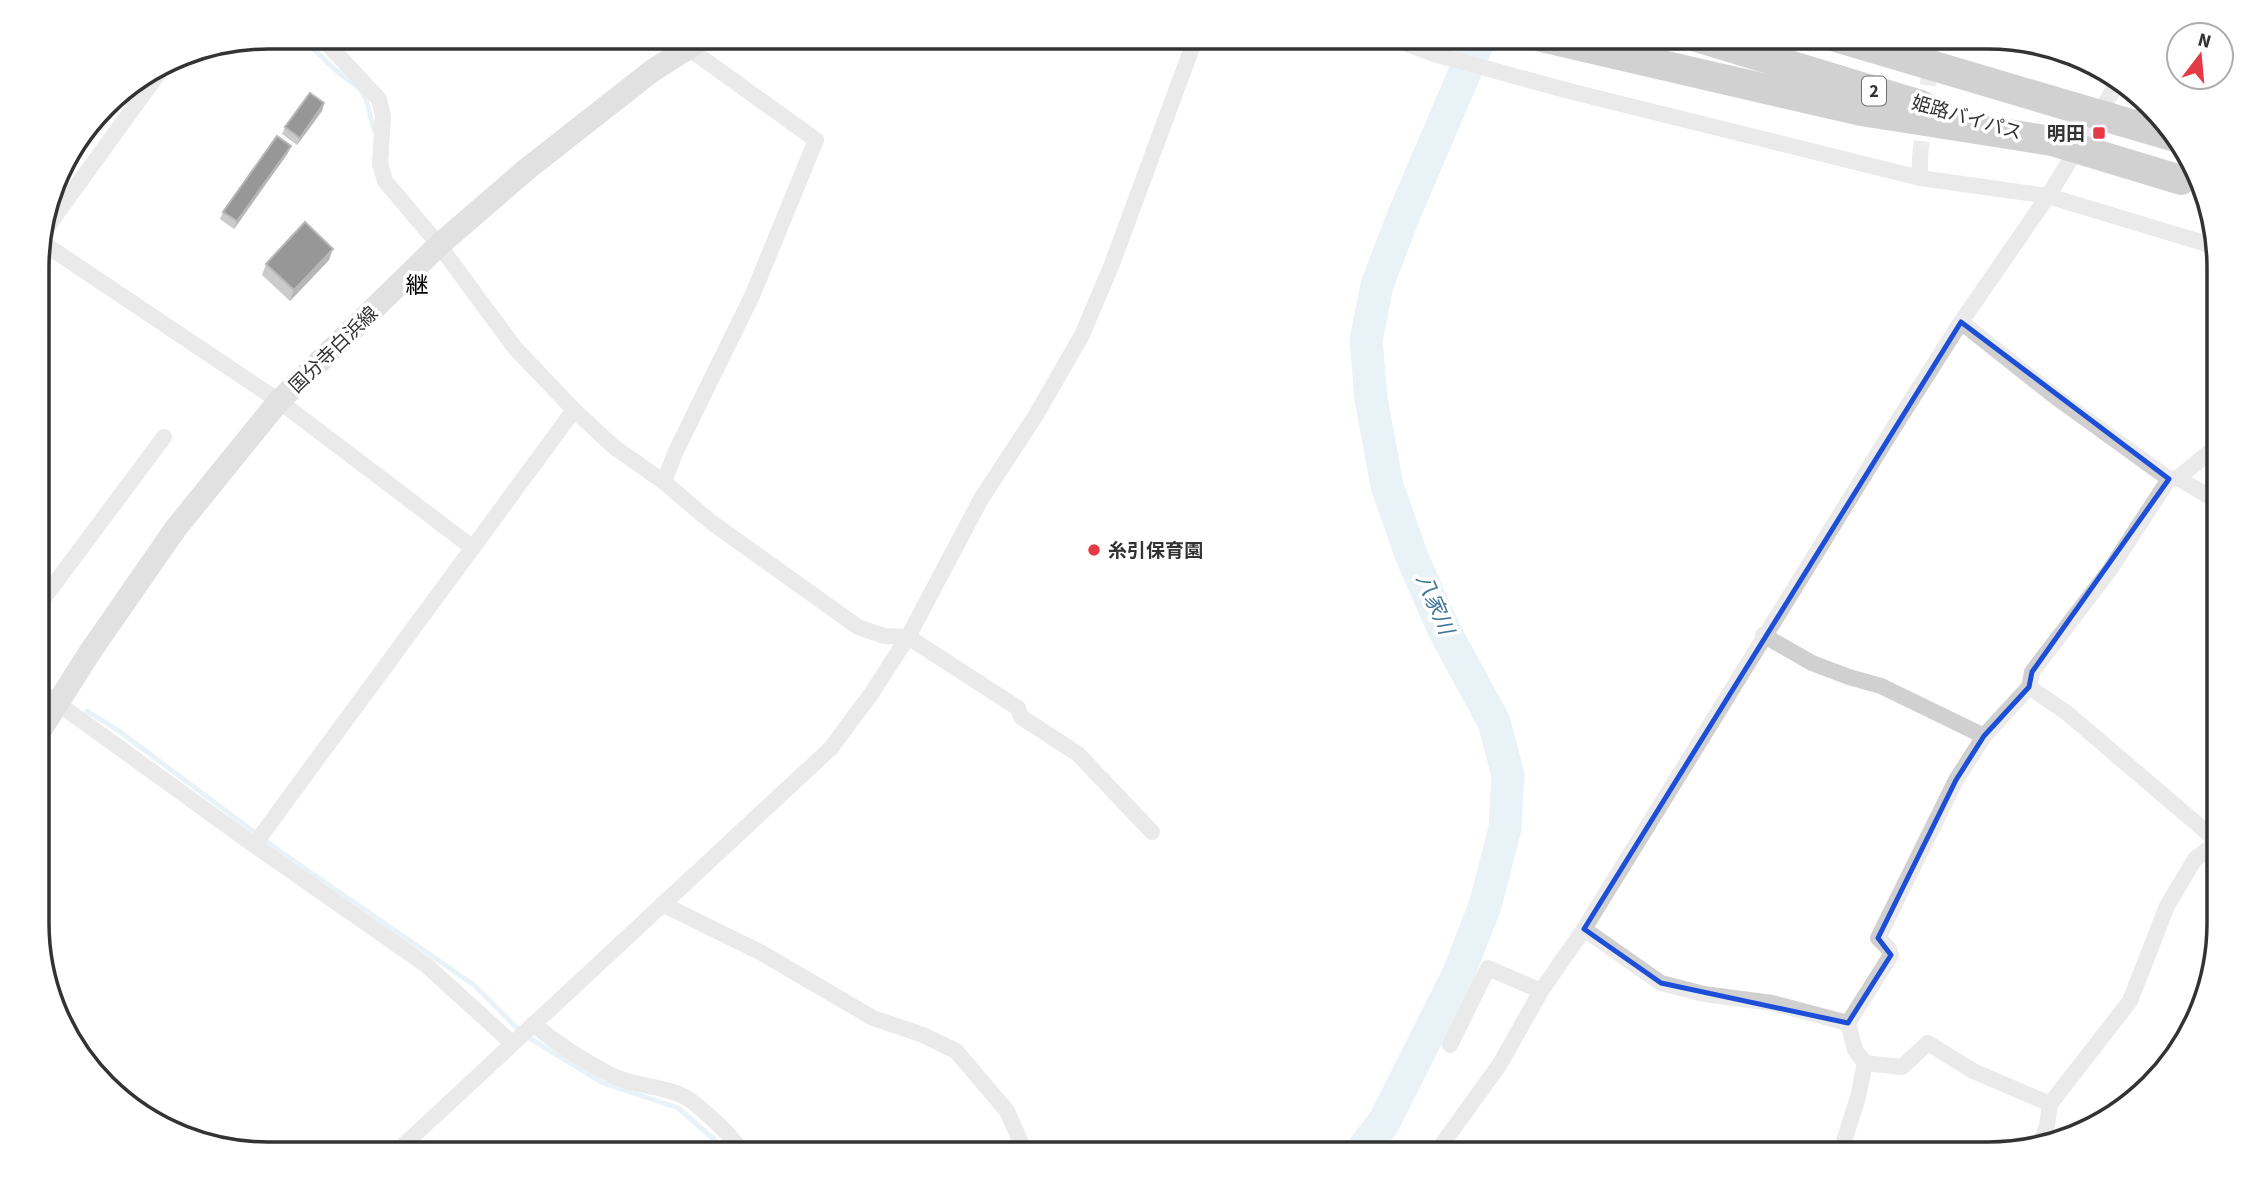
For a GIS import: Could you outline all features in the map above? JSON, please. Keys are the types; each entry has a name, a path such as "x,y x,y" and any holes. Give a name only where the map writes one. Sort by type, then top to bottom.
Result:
{"highway":[{"path":"1592,49 1861,111 2052,141"},
{"name":"姫路バイパス","path":"1736,49 2189,182"},
{"name":"姫路バイパス","path":"1877,49 2160,132"},
{"path":"1934,49 1980,79"}],"main road":[{"name":"国分寺白浜線","path":"49,717 176,528 279,401 439,245 537,161 652,71 686,49"}],"street":[{"path":"332,49 379,99 383,116 380,163 385,181 439,245 515,348 574,410 614,447 664,482 710,522 858,626 884,636 908,638 1018,709 1021,717 1078,754 1152,832"},
{"path":"664,482 675,453 752,296 816,140 706,49"},
{"path":"407,1142 831,748 871,694 908,638 981,499 1036,415 1082,335 1112,264 1192,49"},
{"path":"1420,49 1501,74 1920,178 2048,196 2205,243"},
{"path":"55,216 152,82"},
{"path":"1444,1142 1500,1064 1541,991 1584,929 1763,635 1961,322 2048,196 2114,89"},
{"path":"1920,157 1920,178"},
{"path":"50,248 279,401 473,548"},
{"path":"1961,322 2053,395 2173,478 2207,496"},
{"path":"254,845 574,410"},
{"path":"49,591 164,437"},
{"path":"2050,1104 1973,1071 1928,1043 1902,1067 1865,1063 1855,1050 1848,1023 1891,955 1878,938 1956,780 1984,736 2029,687 2032,672 2109,571 2173,478 2207,454"},
{"path":"1763,635 1812,663 1881,686 1984,736"},
{"path":"2029,687 2067,713 2207,832"},
{"path":"49,698 426,964 512,1043"},
{"path":"2044,1134 2050,1104 2130,1001 2167,906 2195,859 2207,850"},
{"path":"663,904 760,952 873,1018 923,1035 956,1051 1007,1111 1021,1142"},
{"path":"1584,929 1661,983 1704,994 1772,1003 1848,1023"},
{"path":"1450,1045 1488,968 1541,991"},
{"path":"533,1024 556,1043 611,1076 683,1096 735,1142"},
{"path":"1844,1142 1865,1063"}],"highlighted area":[{"path":"1961,322 2169,479 2032,672 2029,687 1984,736 1956,780 1878,938 1891,955 1848,1023 1661,983 1584,929"}],"building":[{"path":"310,93 324,103 300,138 285,127"},
{"path":"277,136 291,146 237,221 223,212"},
{"path":"305,222 333,249 294,290 266,264"}],"waterway":[{"path":"314,49 360,89 366,99 374,130"},
{"name":"八家川","path":"1368,1142 1384,1122 1457,977 1485,906 1505,828 1508,775 1494,722 1444,630 1412,557 1387,486 1371,398 1366,340 1377,285 1475,49"},
{"path":"87,711 119,731 281,852 474,985 523,1034 603,1083 678,1108 716,1142"}],"tunnel":[{"path":"1920,157 1932,49"}],"place":[{"name":"明田","path":"2099,133"},
{"name":"糸引保育園","path":"1094,550"}],"district":[{"name":"継","path":"417,285"}]}
